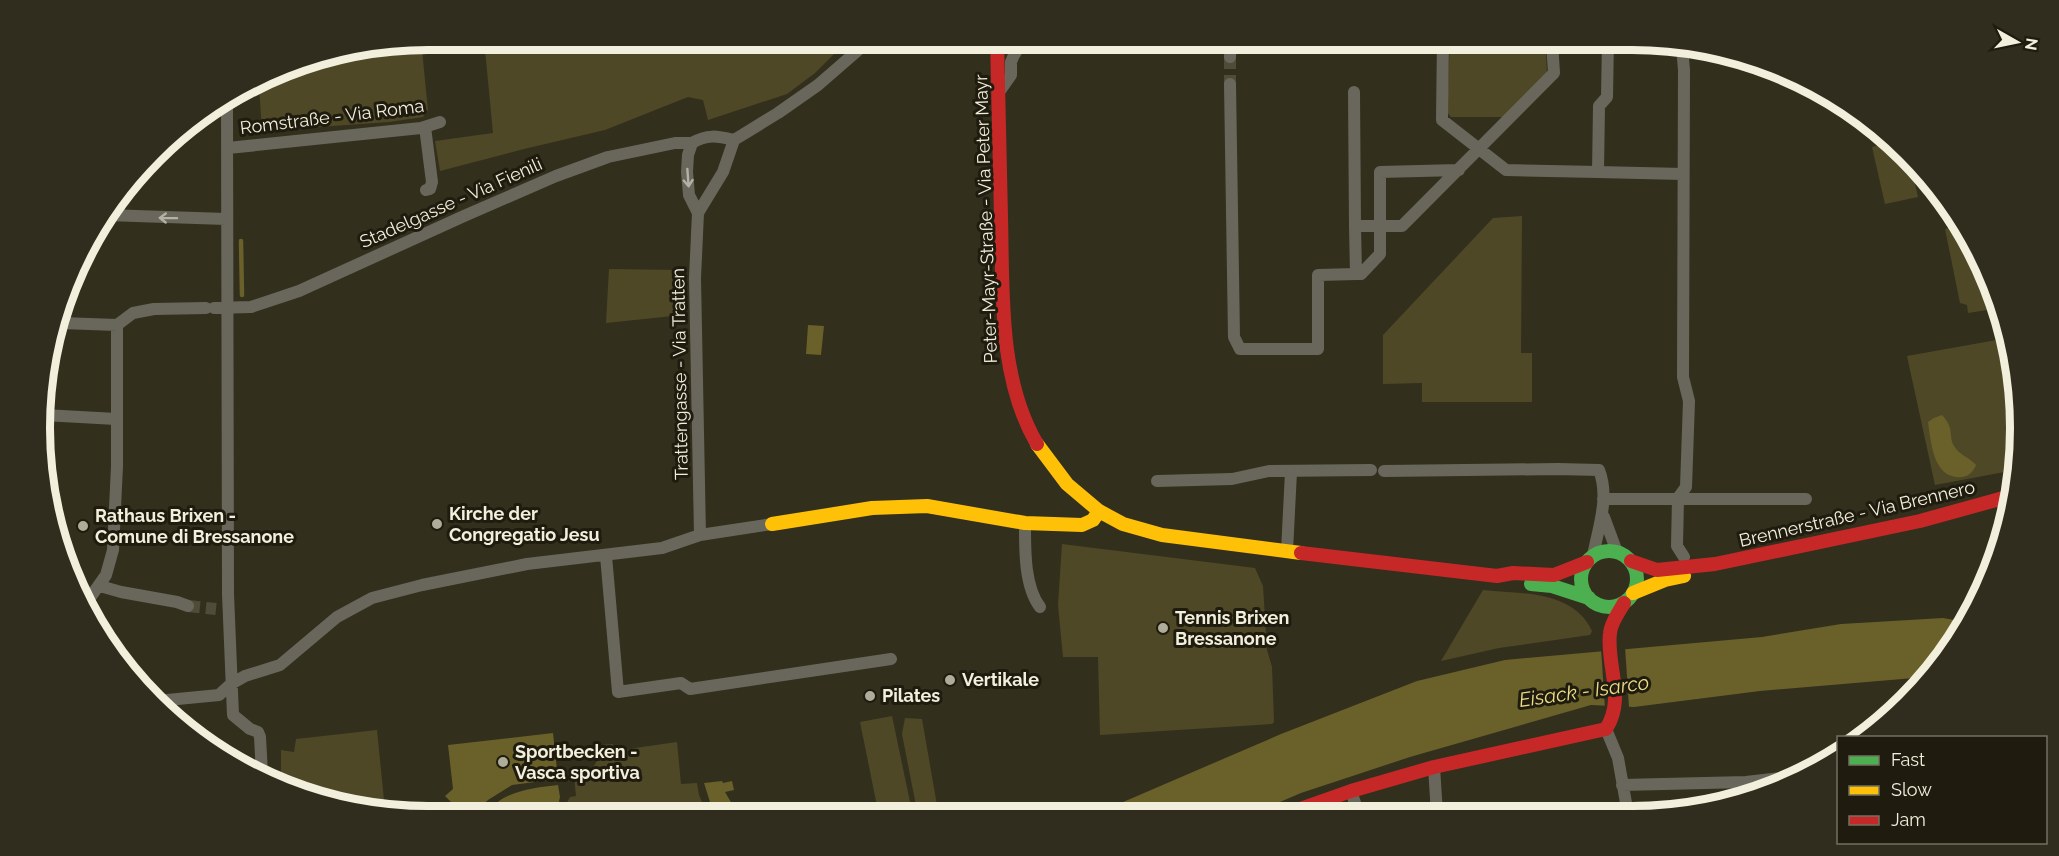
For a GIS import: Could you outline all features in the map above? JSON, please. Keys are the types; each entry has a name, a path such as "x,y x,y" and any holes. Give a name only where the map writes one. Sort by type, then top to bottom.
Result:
{"main road":[{"name":"Peter-Mayr-Straße - Via Peter Mayr","path":"997,50 1003,300 1007,357 1013,386 1023,416 1047,458 1067,484 1099,511"},
{"name":"Brennerstraße - Via Brennero","path":"1497,576 1513,573 1554,575 1609,551 1617,552 1631,561 1658,570 1715,564 1920,521 2003,498"},
{"path":"772,524 872,508 936,507 1025,523 1082,525 1093,520 1099,511"},
{"name":"Brennerstraße - Via Brennero","path":"1099,511 1123,524 1162,535 1497,576 1512,582 1552,586 1608,607 1647,586 1688,575 1715,564"},
{"path":"1308,806 1434,767 1606,729 1612,722 1616,708 1611,637 1582,584 1583,569 1590,559"},
{"path":"1611,637 1637,580 1631,561"}],"street":[{"path":"734,140 818,85 858,50"},
{"path":"999,92 1011,75 1011,62 1017,50"},
{"path":"1230,50 1230,57"},
{"path":"1443,50 1442,120 1506,170 1598,172 1687,182"},
{"path":"1355,226 1402,226 1554,73 1552,50"},
{"path":"1598,172 1599,106 1607,97 1608,50"},
{"path":"1682,53 1687,182 1683,377 1689,401 1686,487 1678,498 1677,546 1684,557"},
{"path":"1230,84 1233,337 1240,349 1318,349 1318,274 1361,274 1380,254 1380,172 1459,170"},
{"path":"1354,92 1356,274"},
{"name":"Romstraße - Via Roma","path":"227,107 228,308 222,609 233,715 250,729 258,732 262,767"},
{"name":"Romstraße - Via Roma","path":"228,148 425,127 440,122"},
{"path":"425,127 432,182 430,189 426,190"},
{"name":"Stadelgasse - Via Fienili","path":"117,325 133,313 154,309 251,307 299,291 556,176 608,158 675,143 692,143 703,137 715,135 734,140"},
{"name":"Trattengasse - Via Tratten","path":"698,213 723,172 734,140"},
{"name":"Trattengasse - Via Tratten","path":"692,143 687,172 689,195 698,213 696,278 700,535"},
{"path":"115,215 226,219"},
{"path":"64,323 117,325 116,498 113,550 109,567 91,598"},
{"path":"50,415 116,419"},
{"path":"1157,481 1232,479 1269,471 1371,470"},
{"path":"1384,471 1599,470 1602,477 1603,512 1617,552"},
{"path":"1287,551 1291,472"},
{"name":"Brennerstraße - Via Brennero","path":"1603,499 1806,499"},
{"path":"1590,559 1603,512"},
{"path":"1025,523 1025,556 1033,598 1040,607"},
{"path":"165,700 219,695 244,676 280,665 337,617 372,598 422,585 527,564 662,548 700,535 772,524"},
{"path":"606,556 618,692 681,682 690,689 891,658"},
{"path":"91,598 121,592 188,606"},
{"path":"1606,729 1618,758 1627,806"},
{"path":"1434,767 1436,806"},
{"path":"1623,784 1746,782 1774,779"},
{"path":"1351,791 1355,806"}],"shaded area":[{"path":"422,50 428,110 423,117 389,122 262,131 259,90 283,78 330,62 379,53"},
{"path":"485,50 838,50 815,73 787,94 708,120 703,100 688,97 605,130 440,171 435,141 493,133"},
{"path":"1450,50 1544,50 1546,52 1547,74 1505,117 1451,117 1447,112"},
{"path":"1882,144 1913,175 1918,197 1885,204 1872,147"},
{"path":"1522,216 1521,353 1532,353 1532,402 1422,402 1422,383 1383,384 1383,335 1493,218"},
{"path":"1950,225 1959,239 1981,283 1990,310 1968,313 1967,305 1960,303 1945,229 1949,228"},
{"path":"609,269 679,270 682,315 606,323"},
{"path":"1999,340 2009,403 2010,428 2007,472 1935,485 1907,356"},
{"name":"Tennis Brixen Bressanone","path":"1062,544 1255,568 1263,586 1267,650 1272,667 1274,722 1272,724 1100,735 1098,657 1063,657 1058,605"},
{"path":"1483,590 1529,594 1559,601 1572,608 1583,618 1592,631 1590,635 1499,648 1441,661"},
{"path":"892,716 911,806 877,806 860,722"},
{"path":"905,718 922,719 937,806 916,806 902,734"},
{"path":"377,730 384,804 330,794 281,777 281,750 294,752 296,739"},
{"path":"677,742 681,784 697,783 704,806 565,806 570,797 576,796 574,776 594,766 599,757 601,745 613,744 614,751"}],"water":[{"path":"808,325 824,326 821,355 806,354"},
{"path":"1942,415 1949,424 1954,446 1976,465 1967,476 1952,476 1939,466 1935,458 1928,422"},
{"name":"Eisack - Isarco","path":"1943,618 1957,621 1916,678 1760,691 1634,707 1591,705 1410,757 1301,793 1271,806 1114,806 1281,734 1417,681 1505,660 1762,637 1841,624"},
{"name":"Sportbecken - Vasca sportiva","path":"553,733 558,779 512,785 482,806 455,806 445,796 453,789 448,745"},
{"path":"732,781 734,790 725,792 733,806 712,806 704,783"},
{"path":"558,785 560,797 558,806 492,806 507,796"}],"pier":[{"path":"1625,646 1629,708 1605,709 1601,648"}],"waterway":[{"path":"241,241 242,295"}],"tunnel":[{"path":"1230,57 1230,84"},
{"path":"188,606 216,609"}],"traffic: fast":[{"path":"1609,551 1620,553 1629,559 1635,568 1637,579 1635,590 1629,599 1620,605 1609,607 1598,605 1589,599 1583,590 1581,579 1583,568 1589,559 1598,553 1609,551"},
{"path":"1531,584 1552,586 1589,598"}],"traffic: slow":[{"path":"1037,444 1067,484 1099,511 1123,524 1162,535 1301,553"},
{"path":"772,524 872,508 927,506 1025,523 1082,525 1093,520 1099,511"},
{"path":"1633,593 1665,580 1684,576"}],"traffic: jam":[{"path":"997,50 1005,334 1015,391 1024,418 1037,444"},
{"path":"1631,561 1657,570 1715,564 1920,521 2003,498"},
{"path":"1301,553 1497,576 1513,573 1554,575 1587,562"},
{"path":"1308,806 1434,767 1606,729 1612,717 1615,694 1610,658 1610,633 1624,603"}],"place":[{"name":"Kirche der Congregatio Jesu","path":"437,524"},
{"name":"Rathaus Brixen - Comune di Bressanone","path":"83,526"},
{"name":"Tennis Brixen Bressanone","path":"1163,628"},
{"name":"Vertikale","path":"950,680"},
{"name":"Pilates","path":"870,696"},
{"name":"Sportbecken - Vasca sportiva","path":"503,762"}]}
